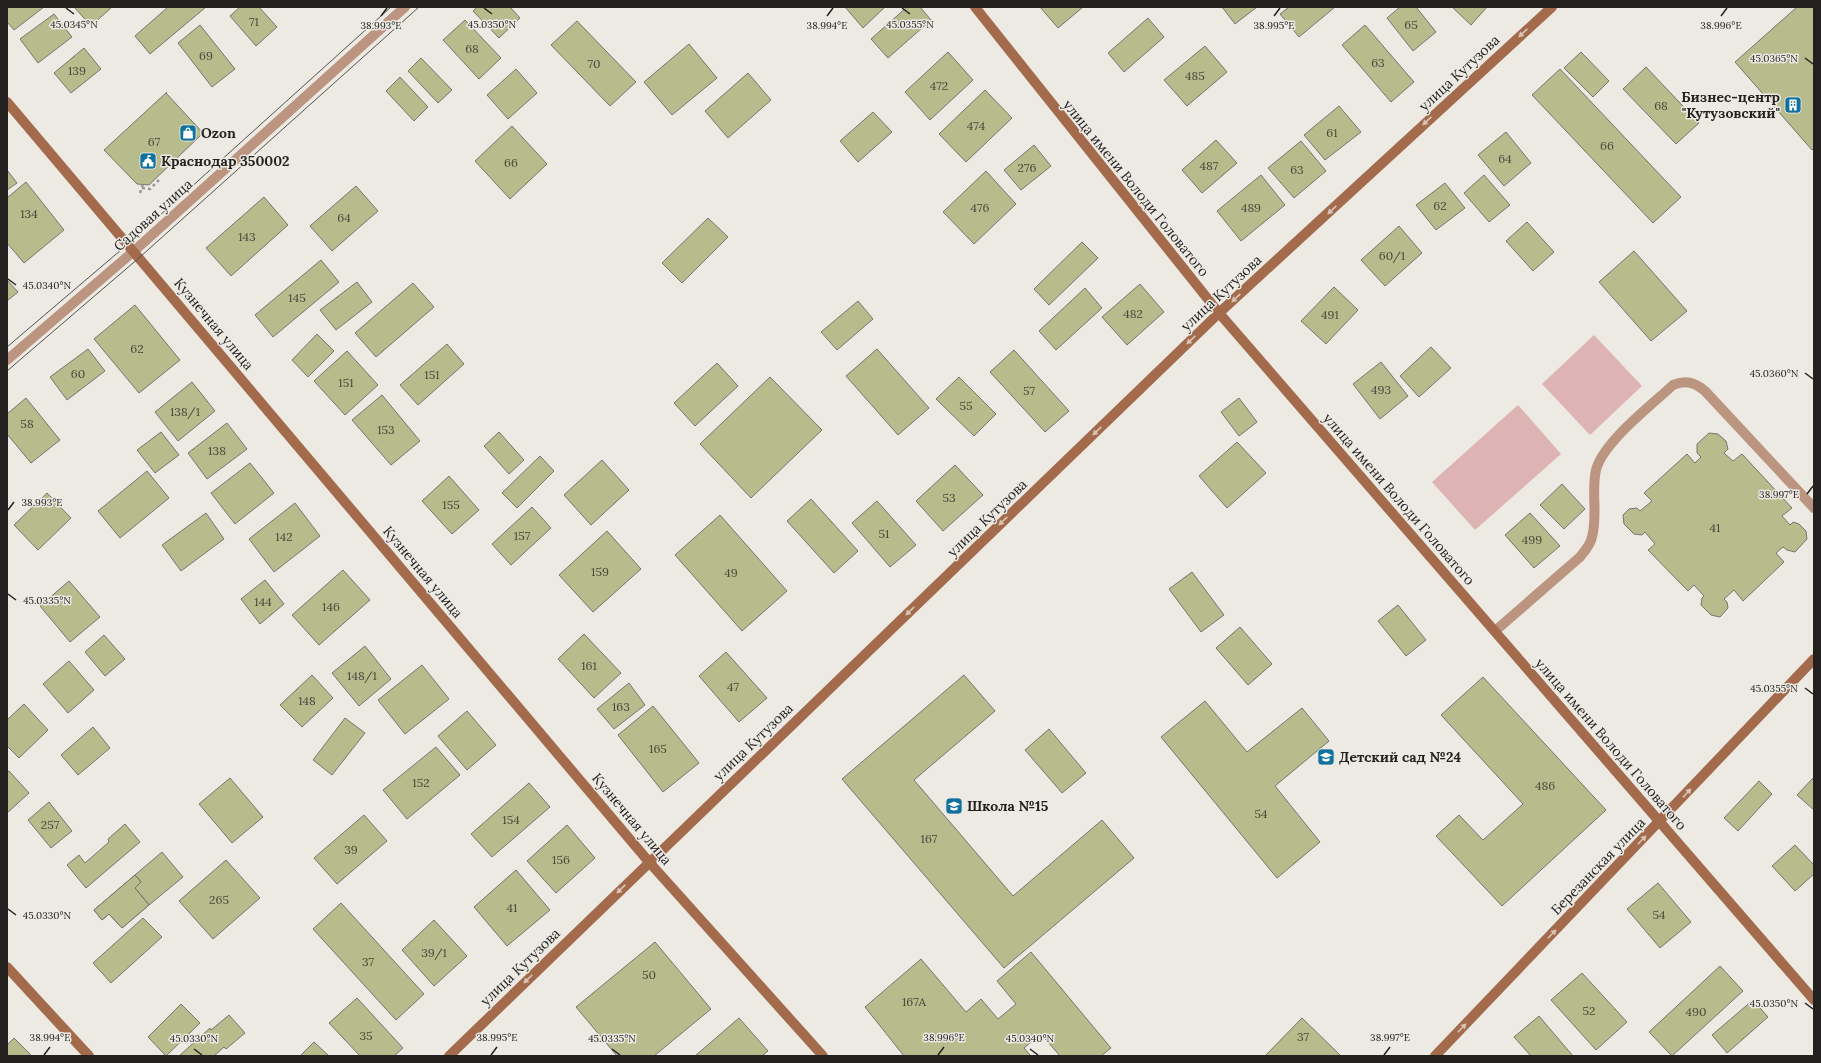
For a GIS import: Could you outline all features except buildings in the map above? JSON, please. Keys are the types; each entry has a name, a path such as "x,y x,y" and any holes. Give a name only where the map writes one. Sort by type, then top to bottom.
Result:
{"street":[{"name":"Садовая улица","path":"7,360 134,251 405,7"},
{"name":"улица имени Володи Головатого","path":"975,7 1219,313 1814,1000"},
{"name":"улица Кутузова","path":"448,1056 1219,313 1552,7"},
{"name":"Кузнечная улица","path":"7,102 649,862 823,1056"},
{"path":"1495,631 1580,557 1587,548 1592,536 1596,470 1602,456 1616,439 1673,385 1680,382 1697,384 1705,391 1814,508"},
{"name":"Березанская улица","path":"1434,1056 1814,659"},
{"path":"7,967 89,1056"}],"path":[{"path":"175,160 180,164"},
{"path":"142,188 150,189 159,180"},
{"path":"140,193 143,184"}],"shaded area":[{"path":"1594,335 1642,386 1590,435 1542,384"},
{"path":"1518,405 1561,454 1475,530 1432,482"}],"tram line":[{"path":"7,347 128,244 391,7"},
{"path":"7,371 140,257 419,7"}],"place":[{"name":"Бизнес-центр \"Кутузовский\"","path":"1793,105"},
{"name":"Ozon","path":"188,133"},
{"name":"Краснодар 350002","path":"148,161"},
{"name":"Детский сад №24","path":"1326,757"},
{"name":"Школа №15","path":"954,806"}]}
